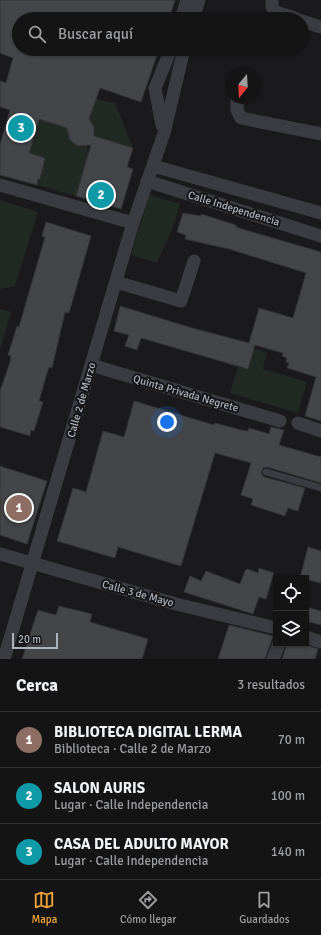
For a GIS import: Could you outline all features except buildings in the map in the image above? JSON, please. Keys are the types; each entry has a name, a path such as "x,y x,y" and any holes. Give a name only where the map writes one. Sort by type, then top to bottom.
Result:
{"street":[{"path":"183,12 187,0"},
{"path":"195,12 199,0"},
{"path":"272,0 272,7 276,12"},
{"path":"309,23 321,27"},
{"name":"Calle 2 de Marzo","path":"4,659 133,223 162,137 155,88 168,56"},
{"path":"162,137 182,56"},
{"path":"238,104 237,110 241,118 321,134"},
{"name":"Calle Independencia","path":"153,166 321,214"},
{"name":"Calle Independencia","path":"147,181 318,235"},
{"path":"0,185 133,223"},
{"path":"318,235 321,214"},
{"path":"116,282 181,301 194,261"},
{"name":"Quinta Privada Negrete","path":"91,365 280,421"},
{"path":"298,423 321,431"},
{"name":"Calle 3 de Mayo","path":"0,554 176,604 273,627"},
{"path":"309,638 321,642"},
{"path":"273,659 277,647"}],"lane":[{"path":"266,472 321,488"}],"shaded area":[{"path":"52,77 50,123 67,128 69,136 73,142 78,145 87,145 88,155 76,196 37,185 38,179 41,178 42,174 40,173 41,169 43,169 45,158 29,153"},
{"path":"96,99 115,103 133,148 95,136 94,127 89,119"},
{"path":"149,195 180,204 173,227 157,263 131,255"},
{"path":"0,200 38,212 15,286 0,289"},
{"path":"0,309 11,312 0,350"},
{"path":"254,349 267,352 263,369 307,382 298,413 230,393 238,367 248,369"}],"place":[{"name":"CASA DEL ADULTO MAYOR","path":"21,128"},
{"name":"SALON AURIS","path":"101,195"},
{"name":"BIBLIOTECA DIGITAL LERMA","path":"19,508"}]}
